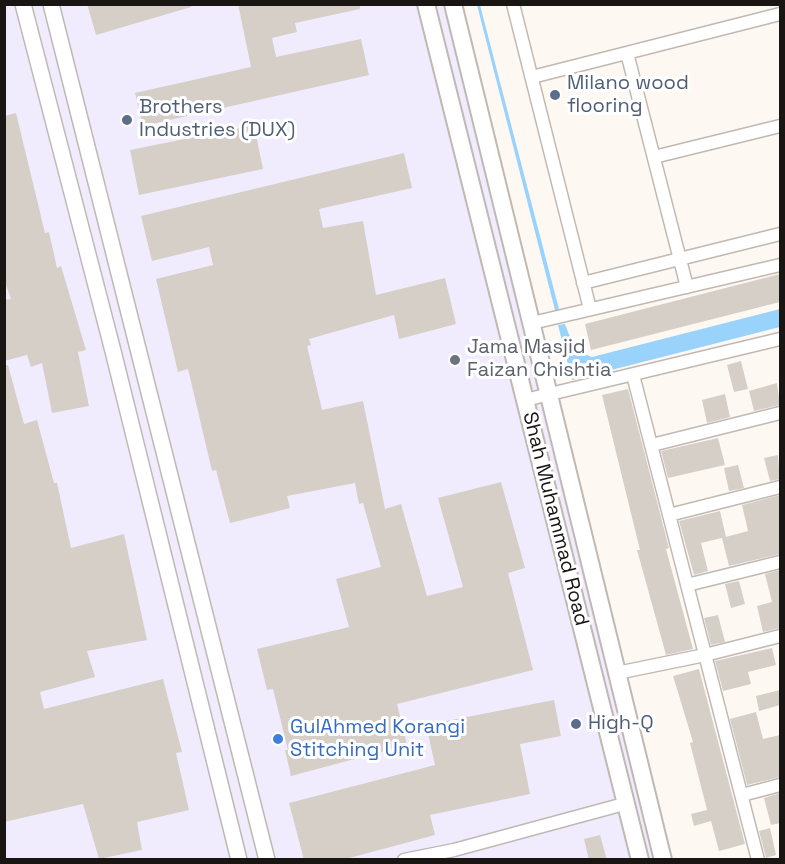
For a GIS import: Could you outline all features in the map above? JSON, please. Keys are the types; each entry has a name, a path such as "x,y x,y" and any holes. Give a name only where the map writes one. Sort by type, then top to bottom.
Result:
{"main road":[{"name":"Shah Muhammad Road","path":"426,4 624,804 640,860"},
{"name":"Shah Muhammad Road","path":"453,4 539,322 550,394 663,860"}],"street":[{"path":"23,4 239,860"},
{"path":"51,4 267,860"},
{"path":"513,4 590,309"},
{"path":"532,77 780,14"},
{"path":"35,50 62,44"},
{"path":"627,52 687,287"},
{"path":"654,157 780,126"},
{"path":"71,194 97,187"},
{"path":"583,283 780,234"},
{"path":"539,322 780,265"},
{"path":"525,400 780,339"},
{"path":"112,351 136,345"},
{"path":"633,375 759,860"},
{"path":"652,445 780,413"},
{"path":"669,515 780,487"},
{"path":"687,585 780,562"},
{"path":"617,673 705,655 780,636"},
{"path":"742,795 780,785"},
{"path":"404,860 454,850 624,804"}],"shaded area":[{"path":"5,5 447,5 664,859 5,860"}],"water":[{"path":"477,5 480,5 560,313 556,314"},
{"path":"780,309 780,327 572,380 558,325 565,324 574,344 592,357"}],"building":[{"path":"87,4 191,4 191,7 96,35"},
{"path":"238,4 360,4 360,9 295,23 297,32 272,38 276,57 361,39 369,75 143,126 135,93 251,67"},
{"path":"16,113 45,233 49,232 57,268 61,266 86,350 78,352 89,406 52,413 42,363 31,367 27,355 4,361 4,300 11,299 4,279 4,116"},
{"path":"254,125 263,169 139,195 130,150"},
{"path":"404,153 412,188 319,209 323,228 363,221 376,295 445,278 456,324 399,339 394,315 309,339 311,345 307,346 322,410 363,401 385,509 401,504 427,596 463,587 438,498 501,482 525,568 508,573 533,670 397,704 407,745 291,776 285,750 288,750 273,689 267,690 257,649 349,627 336,579 381,567 363,503 359,504 355,483 287,496 290,508 230,523 216,470 212,471 188,369 178,372 156,279 213,265 209,247 152,261 141,216"},
{"path":"780,274 780,302 591,350 585,324"},
{"path":"741,361 748,389 734,392 727,365"},
{"path":"8,365 24,424 37,420 54,483 57,483 71,548 124,534 147,640 87,651 95,677 40,692 44,709 163,679 182,752 176,753 189,810 137,822 142,850 99,859 83,804 4,822 4,366"},
{"path":"777,383 780,405 754,411 749,391"},
{"path":"628,389 669,548 666,549 693,649 666,655 637,550 640,550 602,395"},
{"path":"725,394 730,417 707,423 702,400"},
{"path":"718,438 725,465 668,478 661,451"},
{"path":"778,455 780,479 770,481 764,458"},
{"path":"738,465 744,488 729,491 724,468"},
{"path":"780,495 780,554 729,566 722,538 748,531 742,505"},
{"path":"720,511 726,537 701,543 708,571 694,575 679,521"},
{"path":"780,570 780,628 763,632 757,606 772,602 765,574"},
{"path":"739,581 745,604 731,608 725,584"},
{"path":"718,615 725,642 711,645 704,618"},
{"path":"772,648 776,665 748,672 751,684 723,691 715,661"},
{"path":"699,669 745,844 719,851 711,821 694,826 691,814 707,810 690,743 693,742 673,676"},
{"path":"780,690 780,705 759,711 756,696"},
{"path":"554,700 561,736 520,744 530,794 430,815 435,835 342,860 304,860 289,803 435,765 426,725"},
{"path":"756,712 763,739 780,735 780,777 747,785 730,719"},
{"path":"780,793 780,823 771,825 764,798"},
{"path":"770,828 776,855 766,858 759,831"},
{"path":"600,835 607,860 589,860 584,839"}],"place":[{"name":"Milano wood flooring","path":"555,95"},
{"name":"Brothers Industries (DUX)","path":"127,120"},
{"name":"Jama Masjid Faizan Chishtia","path":"455,360"},
{"name":"High-Q","path":"576,724"},
{"name":"GulAhmed Korangi Stitching Unit","path":"278,739"}]}
